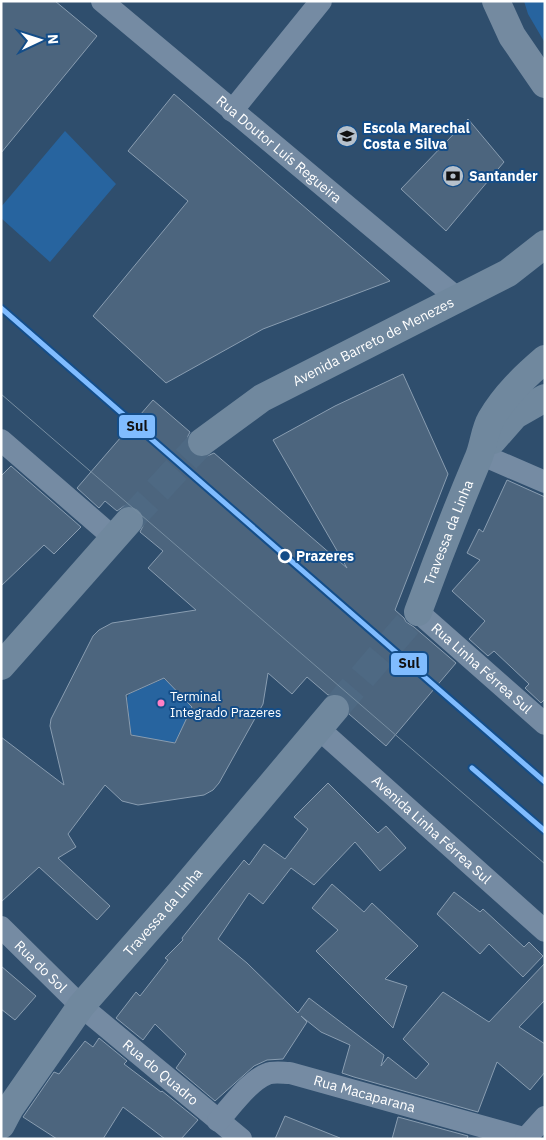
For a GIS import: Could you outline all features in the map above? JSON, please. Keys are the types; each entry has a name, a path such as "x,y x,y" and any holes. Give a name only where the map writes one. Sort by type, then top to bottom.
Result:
{"main road":[{"path":"496,1 512,36 545,84"},
{"name":"Avenida Barreto de Menezes","path":"202,442 262,398 508,273 545,244"},
{"name":"Travessa da Linha","path":"418,612 443,544 480,454 485,432 496,412 520,381 545,359"},
{"name":"Travessa da Linha","path":"480,454 515,415 545,398"},
{"path":"1,666 121,530"},
{"name":"Travessa da Linha","path":"1,1125 10,1108 81,1006 180,894 327,719"}],"street":[{"name":"Rua Doutor Luís Regueira","path":"102,1 457,298"},
{"path":"232,111 321,1"},
{"path":"1,440 121,530"},
{"path":"480,454 545,482"},
{"name":"Rua Linha Férrea Sul","path":"418,612 545,724"},
{"name":"Avenida Linha Férrea Sul","path":"327,719 545,931"},
{"name":"Rua do Sol","path":"1,927 81,1006"},
{"name":"Rua do Quadro","path":"81,1006 240,1139"},
{"name":"Rua Macaparana","path":"218,1121 254,1083 275,1072 290,1073 527,1139"},
{"path":"527,1139 545,1117"}],"shaded area":[{"path":"524,1 545,1 545,43 528,14"},
{"path":"65,131 116,184 50,262 1,218 1,207"},
{"path":"163,679 191,705 191,709 176,741 173,743 134,736 131,733 127,698 129,694"}],"building":[{"path":"1,1 55,1 97,36 1,153"},
{"path":"174,94 390,281 263,329 166,383 93,316 188,201 128,151"},
{"name":"Santander","path":"468,119 504,162 446,231 401,189"},
{"path":"403,374 448,474 395,610 406,622 456,663 386,746 349,714 350,704 345,697 337,694 328,695 307,677 292,694 268,673 263,704 219,783 213,790 204,795 138,805 122,801 105,785 68,834 76,847 58,858 110,906 97,920 39,867 1,902 1,737 64,785 50,726 51,719 93,636 99,630 112,623 196,610 148,568 163,551 140,532 144,524 144,516 140,510 133,506 124,506 117,511 105,501 99,508 77,488 153,400 190,432 186,443 190,452 195,456 203,458 214,453 347,568 273,440 335,406","holes":["164,678 192,707 175,743 131,735 126,695"]},
{"path":"11,466 81,527 54,554 44,545 1,586 1,476"},
{"path":"507,480 545,497 545,699 541,703 525,688 529,684 494,651 488,656 469,639 485,621 452,591 480,560 467,553 479,529 483,532"},
{"path":"328,783 378,833 386,826 406,848 380,871 355,842 314,885 291,868 263,904 249,893 218,939 247,963 298,1013 309,998 384,1055 381,1066 388,1057 416,1079 429,1064 403,1039 443,992 489,1022 545,963 545,1000 519,1027 545,1044 545,1072 530,1090 497,1062 478,1112 354,1077 342,1073 350,1045 321,1032 301,1016 307,1022 283,1059 267,1060 254,1066 215,1101 176,1068 186,1054 155,1024 143,1040 116,1018 136,992 140,996 168,960 165,958 183,940 182,938 244,860 249,865 264,844 285,859 308,829 294,817"},
{"path":"332,884 364,912 372,903 418,946 385,979 407,986 393,1028 316,951 338,930 312,908"},
{"path":"454,892 480,912 483,909 524,947 529,942 543,956 523,977 489,944 480,954 437,914"},
{"path":"1,966 36,996 15,1020 1,1009"},
{"path":"99,1038 127,1061 124,1064 198,1120 181,1139 165,1139 123,1107 103,1139 57,1139 23,1117 54,1072 59,1074 85,1041 93,1047"},
{"path":"285,1116 340,1138 340,1139 275,1139"},
{"path":"398,1117 468,1136 467,1139 392,1139"}],"tunnel":[{"path":"129,521 202,442"},
{"path":"335,709 418,612"}],"tram line":[{"path":"1,394 545,864"}],"metro line":[{"name":"Sul","path":"1,308 545,782"},
{"name":"Sul","path":"472,768 545,831"}],"place":[{"name":"Escola Marechal Costa e Silva","path":"347,136"},
{"name":"Santander","path":"453,176"},
{"name":"Prazeres","path":"285,556"},
{"name":"Terminal Integrado Prazeres","path":"161,703"}]}
